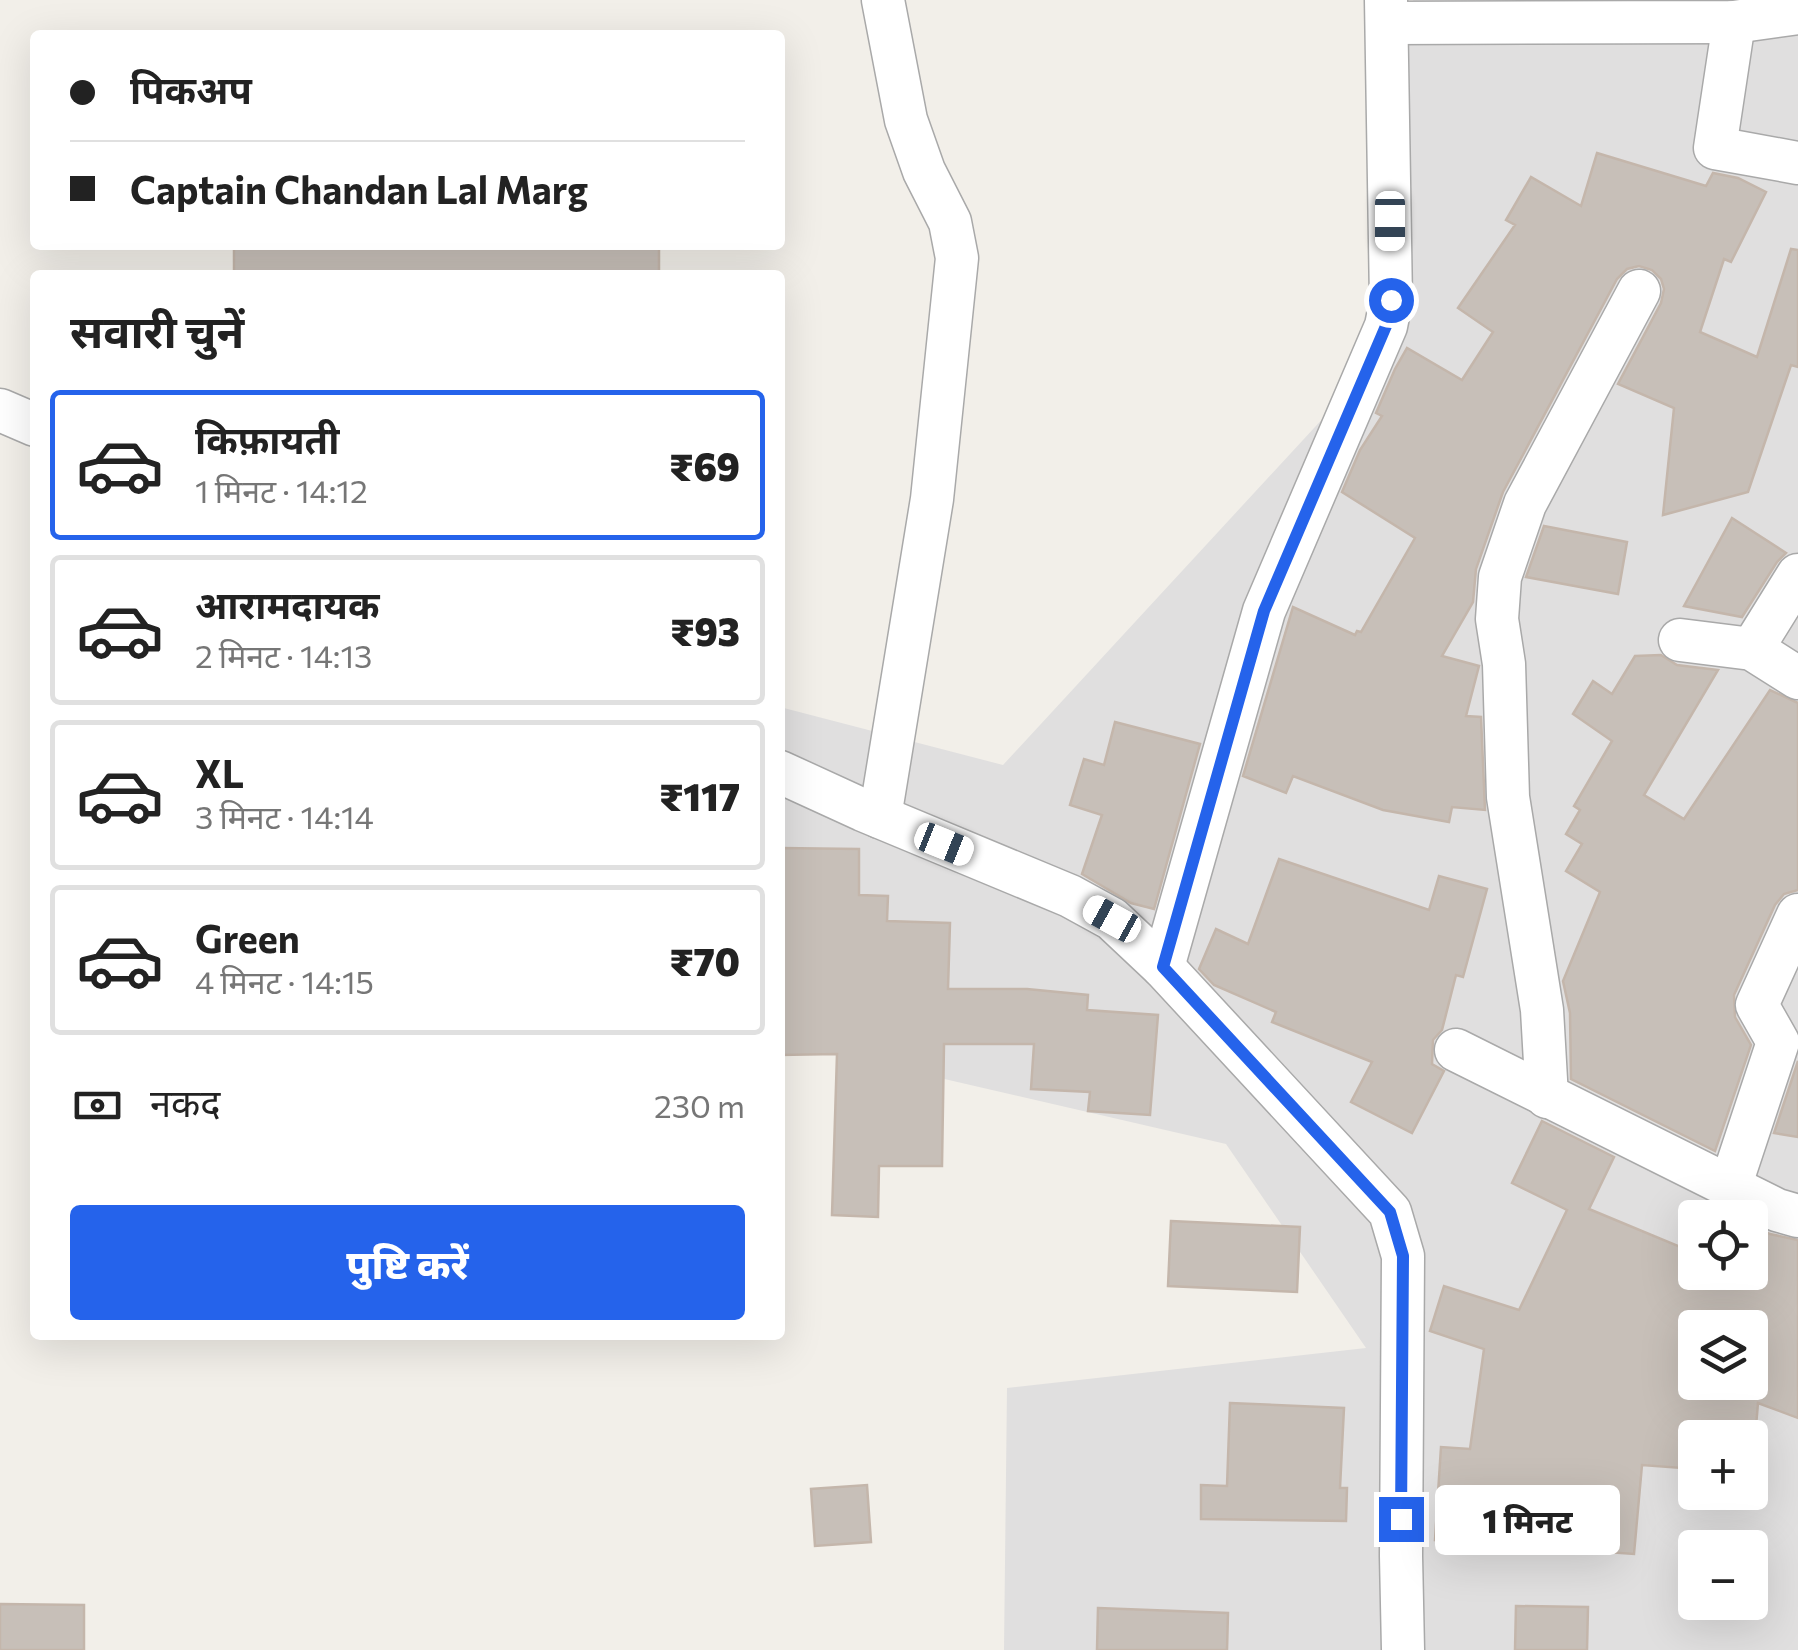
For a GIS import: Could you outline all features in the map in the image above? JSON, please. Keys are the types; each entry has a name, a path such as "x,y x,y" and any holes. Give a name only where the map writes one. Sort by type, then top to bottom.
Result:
{"street":[{"path":"880,818 932,499 957,258 950,222 924,171 906,120 883,0"},
{"path":"1163,967 1264,611 1386,326 1391,300 1387,11 1734,22 1798,13"},
{"path":"1734,22 1716,148 1798,163"},
{"path":"1546,1097 1542,1010 1508,797 1504,664 1497,619 1500,577 1525,504 1639,291"},
{"path":"0,410 30,424"},
{"path":"1752,649 1798,575"},
{"path":"1680,640 1752,649 1798,678"},
{"path":"785,774 1070,896 1112,919 1163,967 1390,1212 1403,1256 1400,1556 1404,1650"},
{"path":"1730,1187 1778,1042 1757,1005 1798,915"},
{"path":"1456,1050 1777,1210 1798,1216"}],"shaded area":[{"path":"1413,0 1798,0 1798,1650 1004,1650 1007,1388 1366,1348 1226,1144 785,1042 785,708 1003,765 1374,363"}],"building":[{"path":"1597,153 1706,186 1713,173 1738,178 1766,192 1731,262 1724,259 1700,332 1757,357 1791,249 1798,250 1798,367 1791,365 1748,492 1663,515 1674,408 1618,384 1661,303 1664,289 1652,270 1639,266 1627,269 1617,279 1503,492 1476,569 1473,602 1442,656 1479,666 1466,716 1481,717 1485,810 1452,807 1449,822 1383,810 1293,776 1286,793 1243,776 1293,607 1355,635 1361,632 1415,538 1342,492 1360,450 1382,416 1376,413 1395,369 1407,348 1462,380 1493,332 1458,308 1515,225 1506,220 1531,177 1581,206"},
{"path":"234,250 659,250 659,270 234,270"},
{"path":"1732,518 1786,553 1742,617 1684,606"},
{"path":"1544,526 1627,542 1618,594 1526,577"},
{"path":"1661,655 1677,665 1718,670 1644,795 1684,819 1770,690 1798,703 1798,890 1784,894 1775,905 1734,995 1735,1017 1751,1045 1715,1151 1571,1079 1570,1013 1563,981 1600,892 1566,871 1582,844 1566,834 1580,810 1574,806 1612,741 1573,714 1593,681 1612,694 1635,656"},
{"path":"1115,722 1200,744 1154,909 1131,903 1082,874 1102,815 1070,805 1084,759 1104,765"},
{"path":"785,848 859,849 859,895 888,896 887,921 950,923 948,989 1027,989 1088,995 1087,1010 1158,1015 1150,1115 1088,1111 1090,1092 1031,1089 1034,1044 944,1044 942,1166 879,1166 878,1217 832,1215 837,1054 785,1055"},
{"path":"1279,859 1429,910 1439,876 1487,889 1463,977 1456,975 1442,1030 1433,1040 1432,1064 1444,1071 1412,1133 1351,1102 1372,1062 1272,1022 1276,1012 1214,985 1199,969 1216,929 1248,944"},
{"path":"1798,1061 1798,1137 1774,1133"},
{"path":"1542,1121 1614,1157 1589,1209 1678,1246 1678,1290 1768,1290 1768,1233 1798,1240 1798,1418 1758,1403 1757,1420 1678,1420 1678,1468 1642,1465 1634,1554 1435,1540 1441,1447 1470,1449 1484,1349 1430,1331 1444,1286 1519,1310 1567,1210 1512,1183"},
{"path":"1171,1221 1300,1227 1297,1292 1168,1286"},
{"path":"1230,1403 1344,1408 1340,1488 1347,1488 1346,1521 1201,1519 1201,1485 1227,1486"},
{"path":"867,1485 871,1542 815,1546 811,1489"},
{"path":"0,1604 84,1605 84,1650 0,1650"},
{"path":"1516,1606 1588,1607 1587,1650 1515,1650"},
{"path":"1098,1608 1228,1613 1227,1650 1097,1650"}],"route":[{"path":"1391,300 1386,326 1264,611 1163,967 1390,1212 1403,1256 1401,1519"}]}
